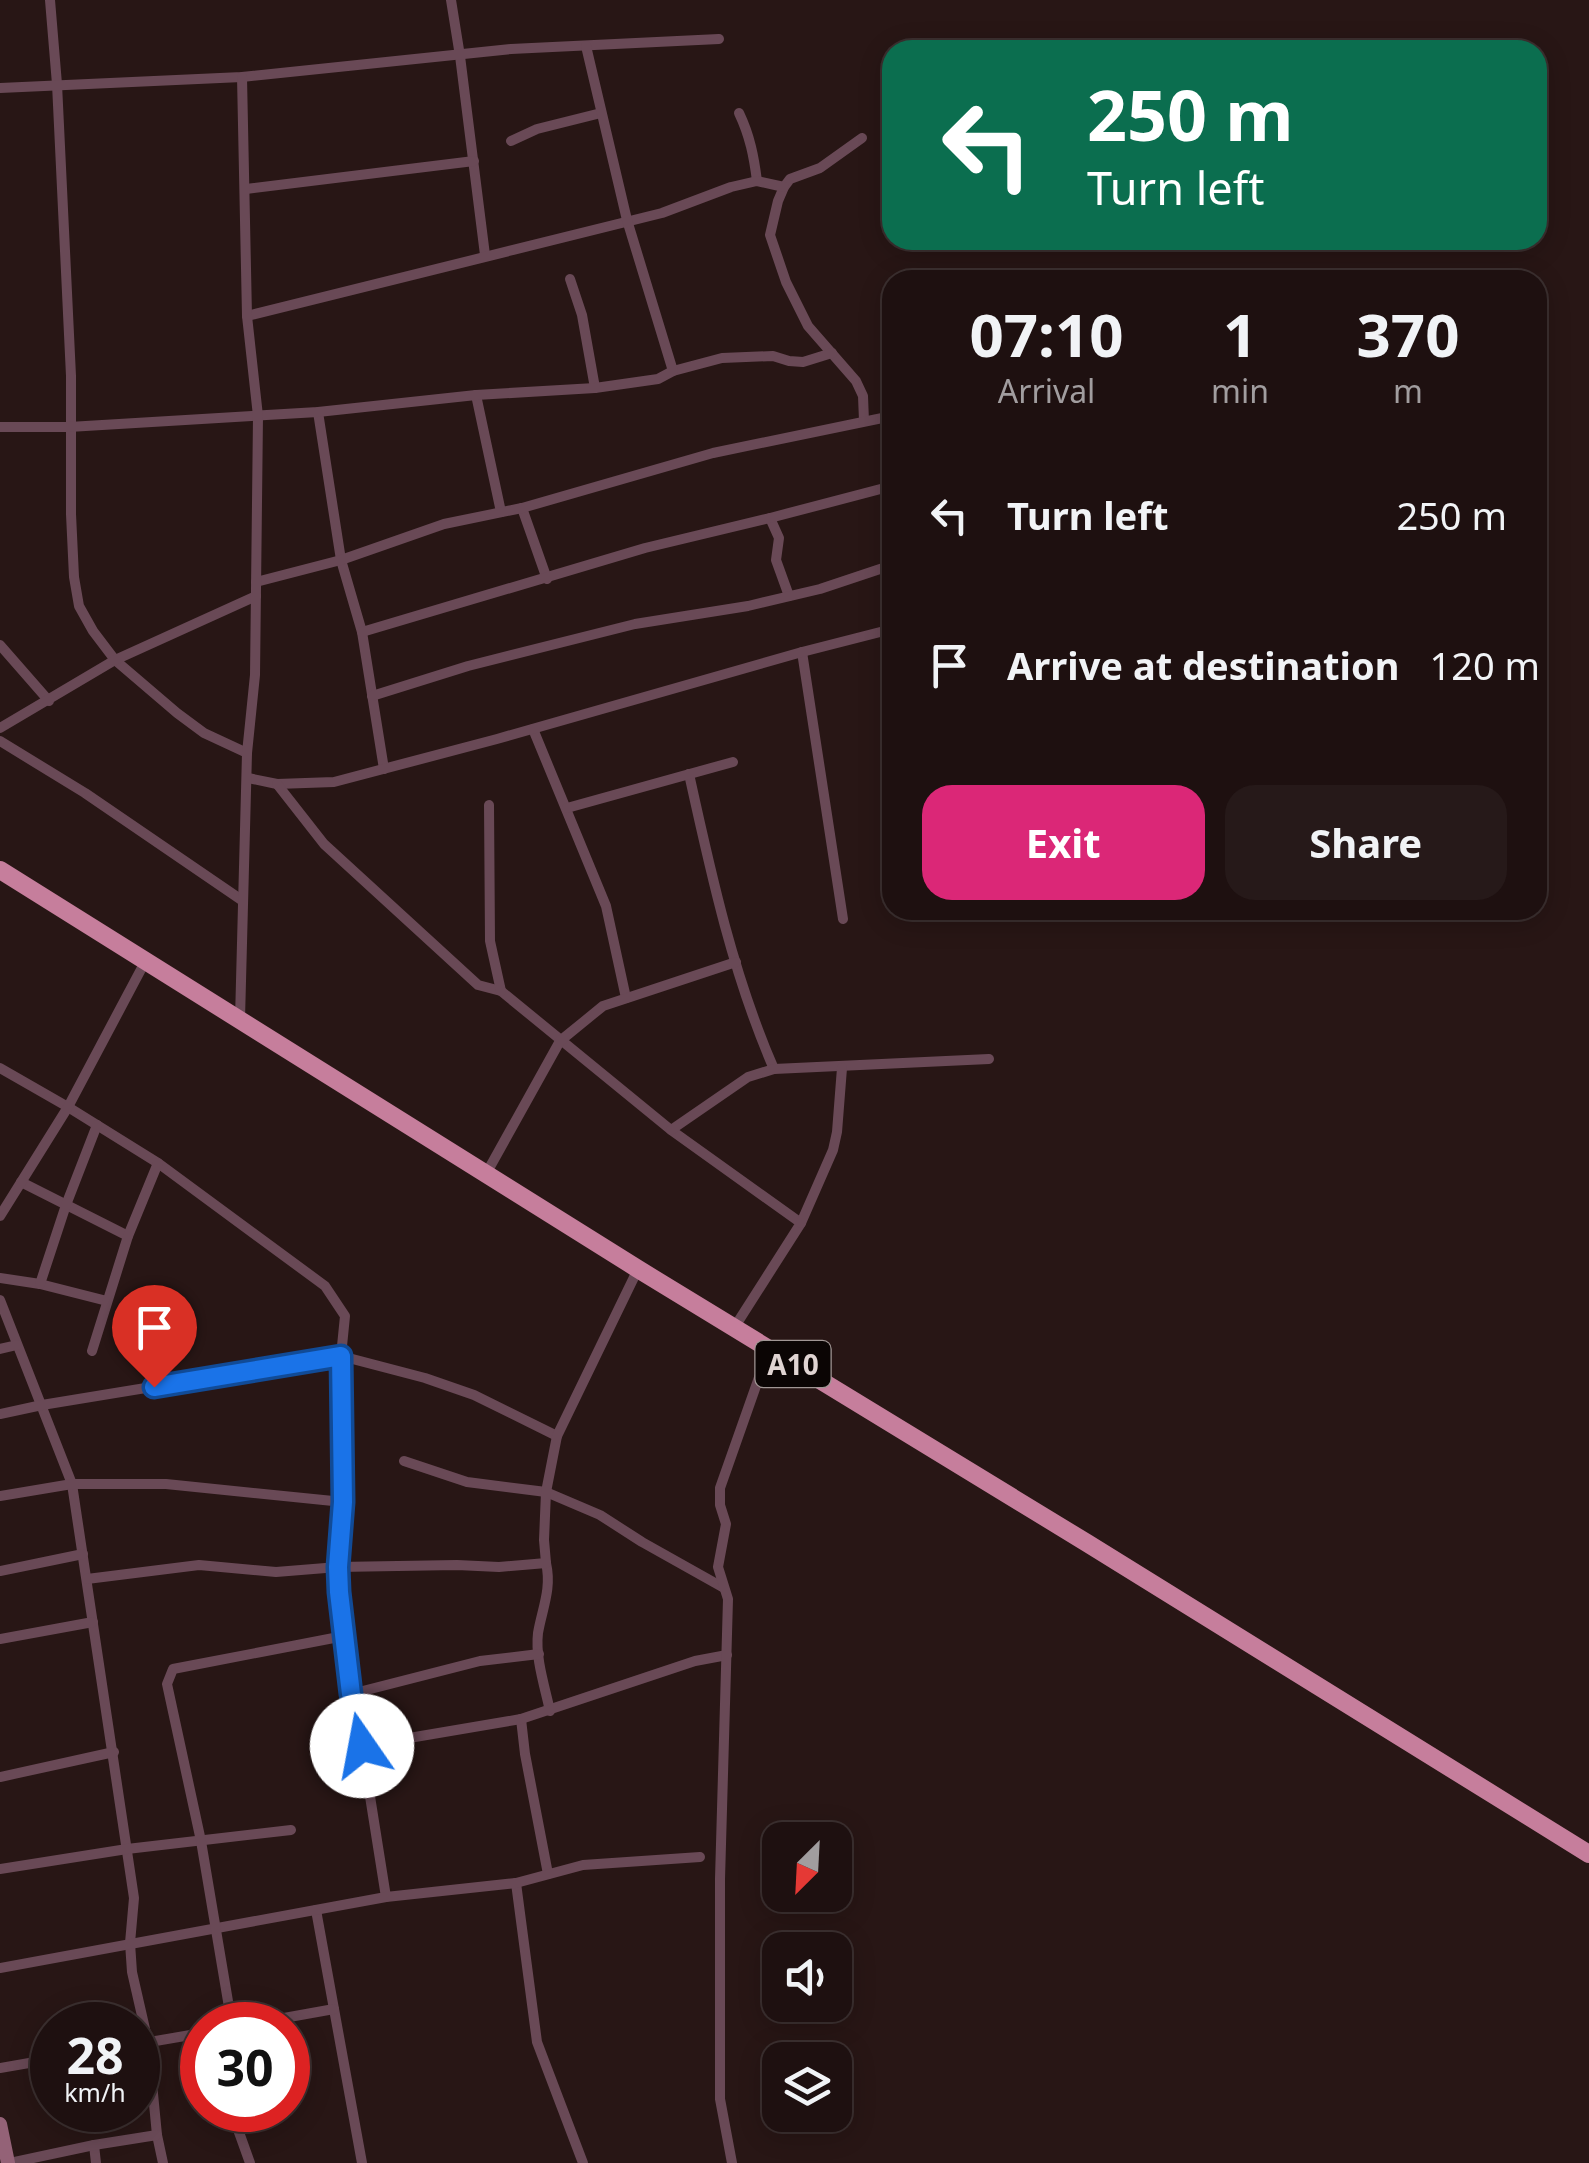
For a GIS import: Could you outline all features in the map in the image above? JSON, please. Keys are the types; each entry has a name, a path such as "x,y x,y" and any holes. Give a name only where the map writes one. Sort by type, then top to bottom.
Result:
{"highway":[{"name":"A10","path":"0,870 638,1269 1589,1854"}],"main road":[{"path":"0,2124 9,2163"}],"street":[{"path":"50,0 58,84 71,376 72,530 78,606 115,660 204,733 247,753"},
{"path":"450,0 485,255"},
{"path":"0,88 242,78 512,50 719,39"},
{"path":"586,46 627,220 672,372"},
{"path":"240,1019 247,753 256,675 258,416 248,316 242,78"},
{"path":"511,141 537,129 601,112"},
{"path":"739,113 753,148 757,182"},
{"path":"862,138 820,168 790,179 784,186 770,235 786,282 808,326 856,381 864,421"},
{"path":"246,189 474,162"},
{"path":"248,316 662,212 732,188 757,182 784,186"},
{"path":"570,279 582,315 596,388"},
{"path":"0,426 69,427 258,416 596,388 658,379 722,358 774,356 803,362 832,354"},
{"path":"476,395 502,512"},
{"path":"318,412 341,560 362,632 384,769"},
{"path":"256,582 341,560 444,524 522,508 714,453 882,418"},
{"path":"362,632 645,548 882,489"},
{"path":"522,508 547,578"},
{"path":"770,518 779,538 776,560 789,596"},
{"path":"372,696 468,666 635,624 729,610 820,589 882,568"},
{"path":"0,728 115,660 256,596"},
{"path":"248,778 277,784 334,782 882,632"},
{"path":"0,644 50,700"},
{"path":"802,652 843,918"},
{"path":"533,728 606,906 626,998"},
{"path":"0,741 244,901"},
{"path":"567,808 734,762"},
{"path":"689,774 711,877 754,1022 774,1069"},
{"path":"277,784 324,844 478,985 501,991 672,1130 800,1223"},
{"path":"488,805 490,941 501,991"},
{"path":"0,1216 68,1106 146,960"},
{"path":"486,1174 560,1040 603,1006 736,962"},
{"path":"672,1130 748,1078 774,1069 990,1059"},
{"path":"0,1068 158,1163 325,1286 345,1316 341,1356 343,1502 338,1567 351,1694 386,1897"},
{"path":"734,1328 800,1223 834,1150 842,1068"},
{"path":"40,1284 98,1125"},
{"path":"92,1351 128,1236 158,1163"},
{"path":"21,1182 128,1236"},
{"path":"550,1712 538,1635 549,1584 544,1540 546,1492 557,1436 638,1269"},
{"path":"0,1278 107,1302"},
{"path":"0,1300 72,1484 134,1898 130,1943 137,2002"},
{"path":"0,1349 17,1345"},
{"path":"732,2163 720,2098 720,1879 728,1599 718,1568 726,1524 720,1488 769,1349"},
{"path":"0,1414 341,1356 474,1394 557,1436"},
{"path":"404,1461 467,1482 546,1492 600,1515 724,1588"},
{"path":"0,1496 72,1484 166,1484 343,1502"},
{"path":"0,1571 83,1554"},
{"path":"87,1580 199,1565 276,1572 338,1567 546,1564"},
{"path":"0,1639 94,1622"},
{"path":"228,2002 201,1840 167,1684 173,1669 344,1636"},
{"path":"351,1694 480,1661 539,1654"},
{"path":"362,1746 521,1720 695,1661 727,1655"},
{"path":"521,1720 548,1874"},
{"path":"0,1777 114,1752"},
{"path":"0,1869 291,1830"},
{"path":"0,1968 386,1897 516,1883 582,1865 700,1857"},
{"path":"516,1883 536,2042 583,2163"},
{"path":"316,1910 362,2163"},
{"path":"310,2013 334,2009"},
{"path":"0,2068 30,2063"},
{"path":"157,2132 164,2163"},
{"path":"238,2132 250,2163"},
{"path":"9,2163 157,2135"},
{"path":"94,2145 96,2163"}],"route":[{"path":"154,1387 341,1356 343,1502 339,1592 351,1694 362,1746"}]}
